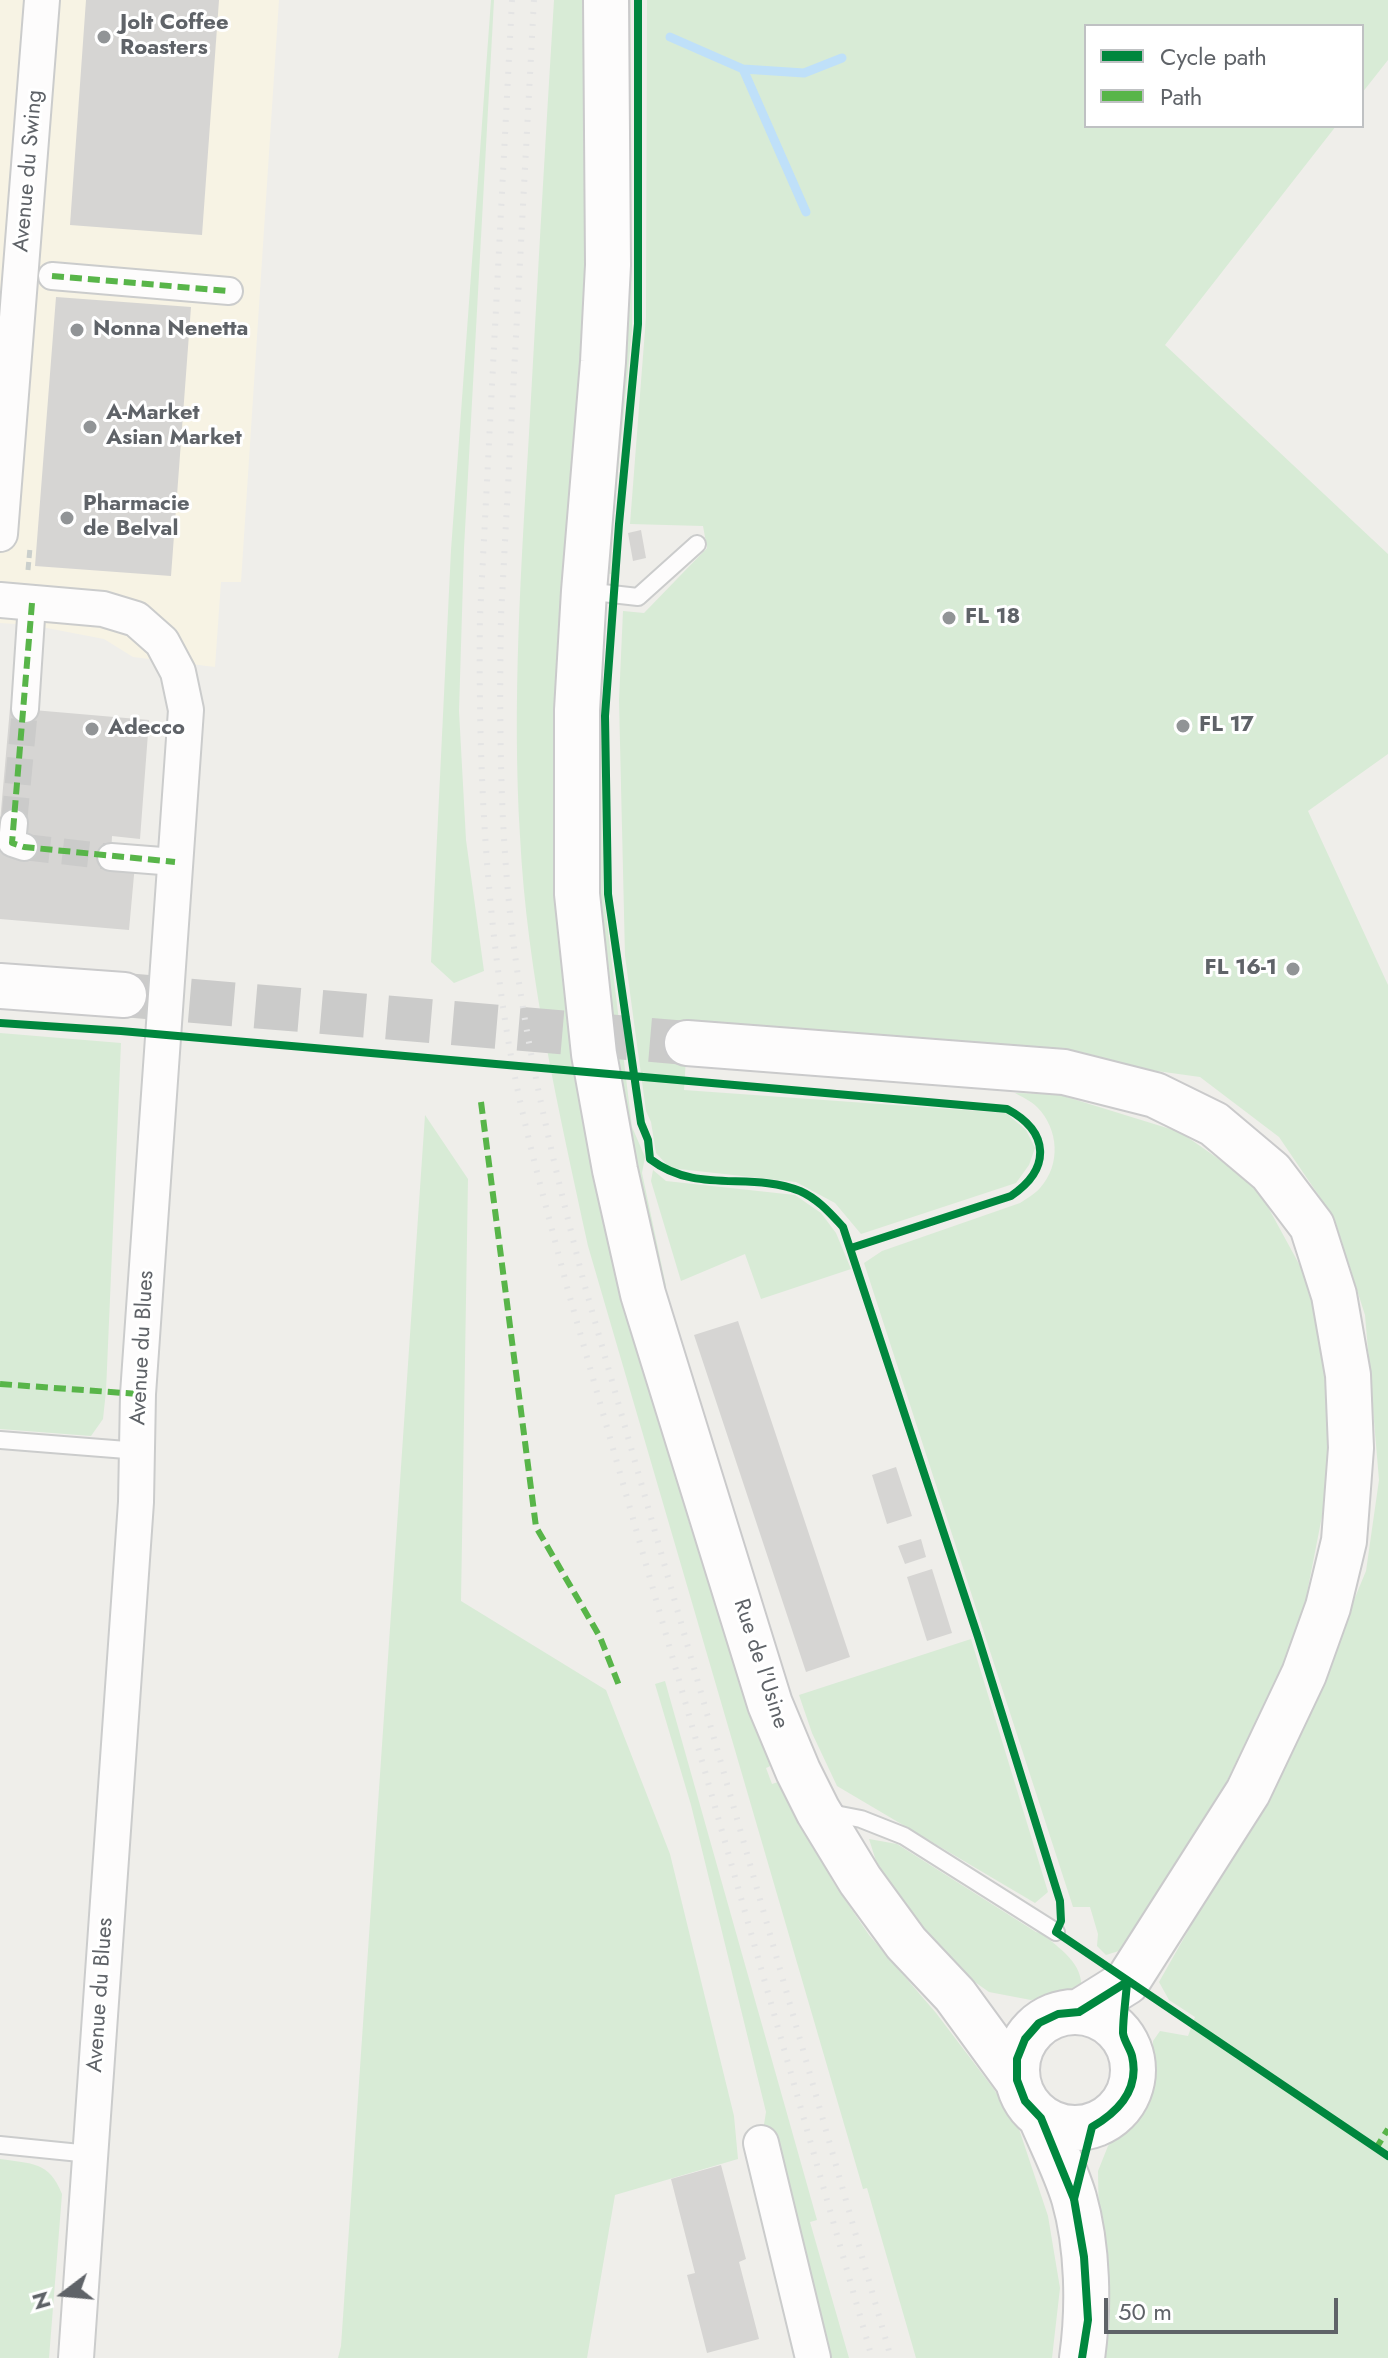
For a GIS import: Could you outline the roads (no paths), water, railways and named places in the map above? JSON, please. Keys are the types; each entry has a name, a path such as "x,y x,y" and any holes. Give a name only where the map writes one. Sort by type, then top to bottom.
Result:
{"main road":[{"name":"Rue de l'Usine","path":"606,0 608,265 577,710 577,894 594,1054 615,1170 643,1294 770,1704 818,1811 860,1880 906,1943 955,1995 1017,2080"},
{"path":"0,986 124,995"},
{"path":"687,1043 1064,1072 1155,1095 1214,1124 1271,1172 1312,1226 1334,1295 1348,1375 1351,1448 1344,1541 1338,1568 1304,1674 1248,1792 1127,1982 1123,2036"},
{"path":"955,1995 1005,2010 1068,2013 1104,2019 1123,2036 1132,2057 1133,2080 1126,2098 1112,2116 1092,2127 1074,2129 1057,2126 1041,2118 1025,2101 1017,2080 1017,2059 1025,2039 1039,2023 1068,2013 1127,1982"},
{"path":"1041,2118 1074,2199 1084,2257 1088,2320 1082,2358"},
{"path":"1074,2199 1092,2127"}],"street":[{"name":"Avenue du Swing","path":"0,534 14,184 42,0"},
{"name":"Avenue du Swing","path":"52,276 229,291"},
{"path":"16,602 25,709"},
{"name":"Avenue du Blues","path":"16,602 103,609 136,619 162,642 178,672 186,710 138,1394 139,1451 76,2358"},
{"path":"111,857 175,862"},
{"path":"761,2143 813,2358"}],"lane":[{"path":"584,591 638,597 697,544"},
{"path":"0,1440 139,1451"},
{"path":"818,1811 861,1819 904,1836 1056,1932"},
{"path":"0,2145 90,2154"}],"waterway":[{"path":"670,37 743,69 804,73 842,58"},
{"path":"743,69 806,212"}],"tunnel":[{"path":"14,823 25,709"},
{"path":"24,847 111,857"},
{"path":"124,995 687,1043"}],"railway":[{"path":"512,0 480,616 482,775 489,881 508,1039 527,1133 567,1287 872,2358"},
{"path":"534,0 500,659 504,833 522,1003 546,1124 584,1283 891,2358"}],"place":[{"name":"Jolt Coffee Roasters","path":"104,37"},
{"name":"Nonna Nenetta","path":"77,330"},
{"name":"A-Market Asian Market","path":"90,427"},
{"name":"Pharmacie de Belval","path":"67,518"},
{"name":"FL 18","path":"949,618"},
{"name":"FL 17","path":"1183,726"},
{"name":"Adecco","path":"92,729"},
{"name":"FL 16-1","path":"1293,969"}]}
